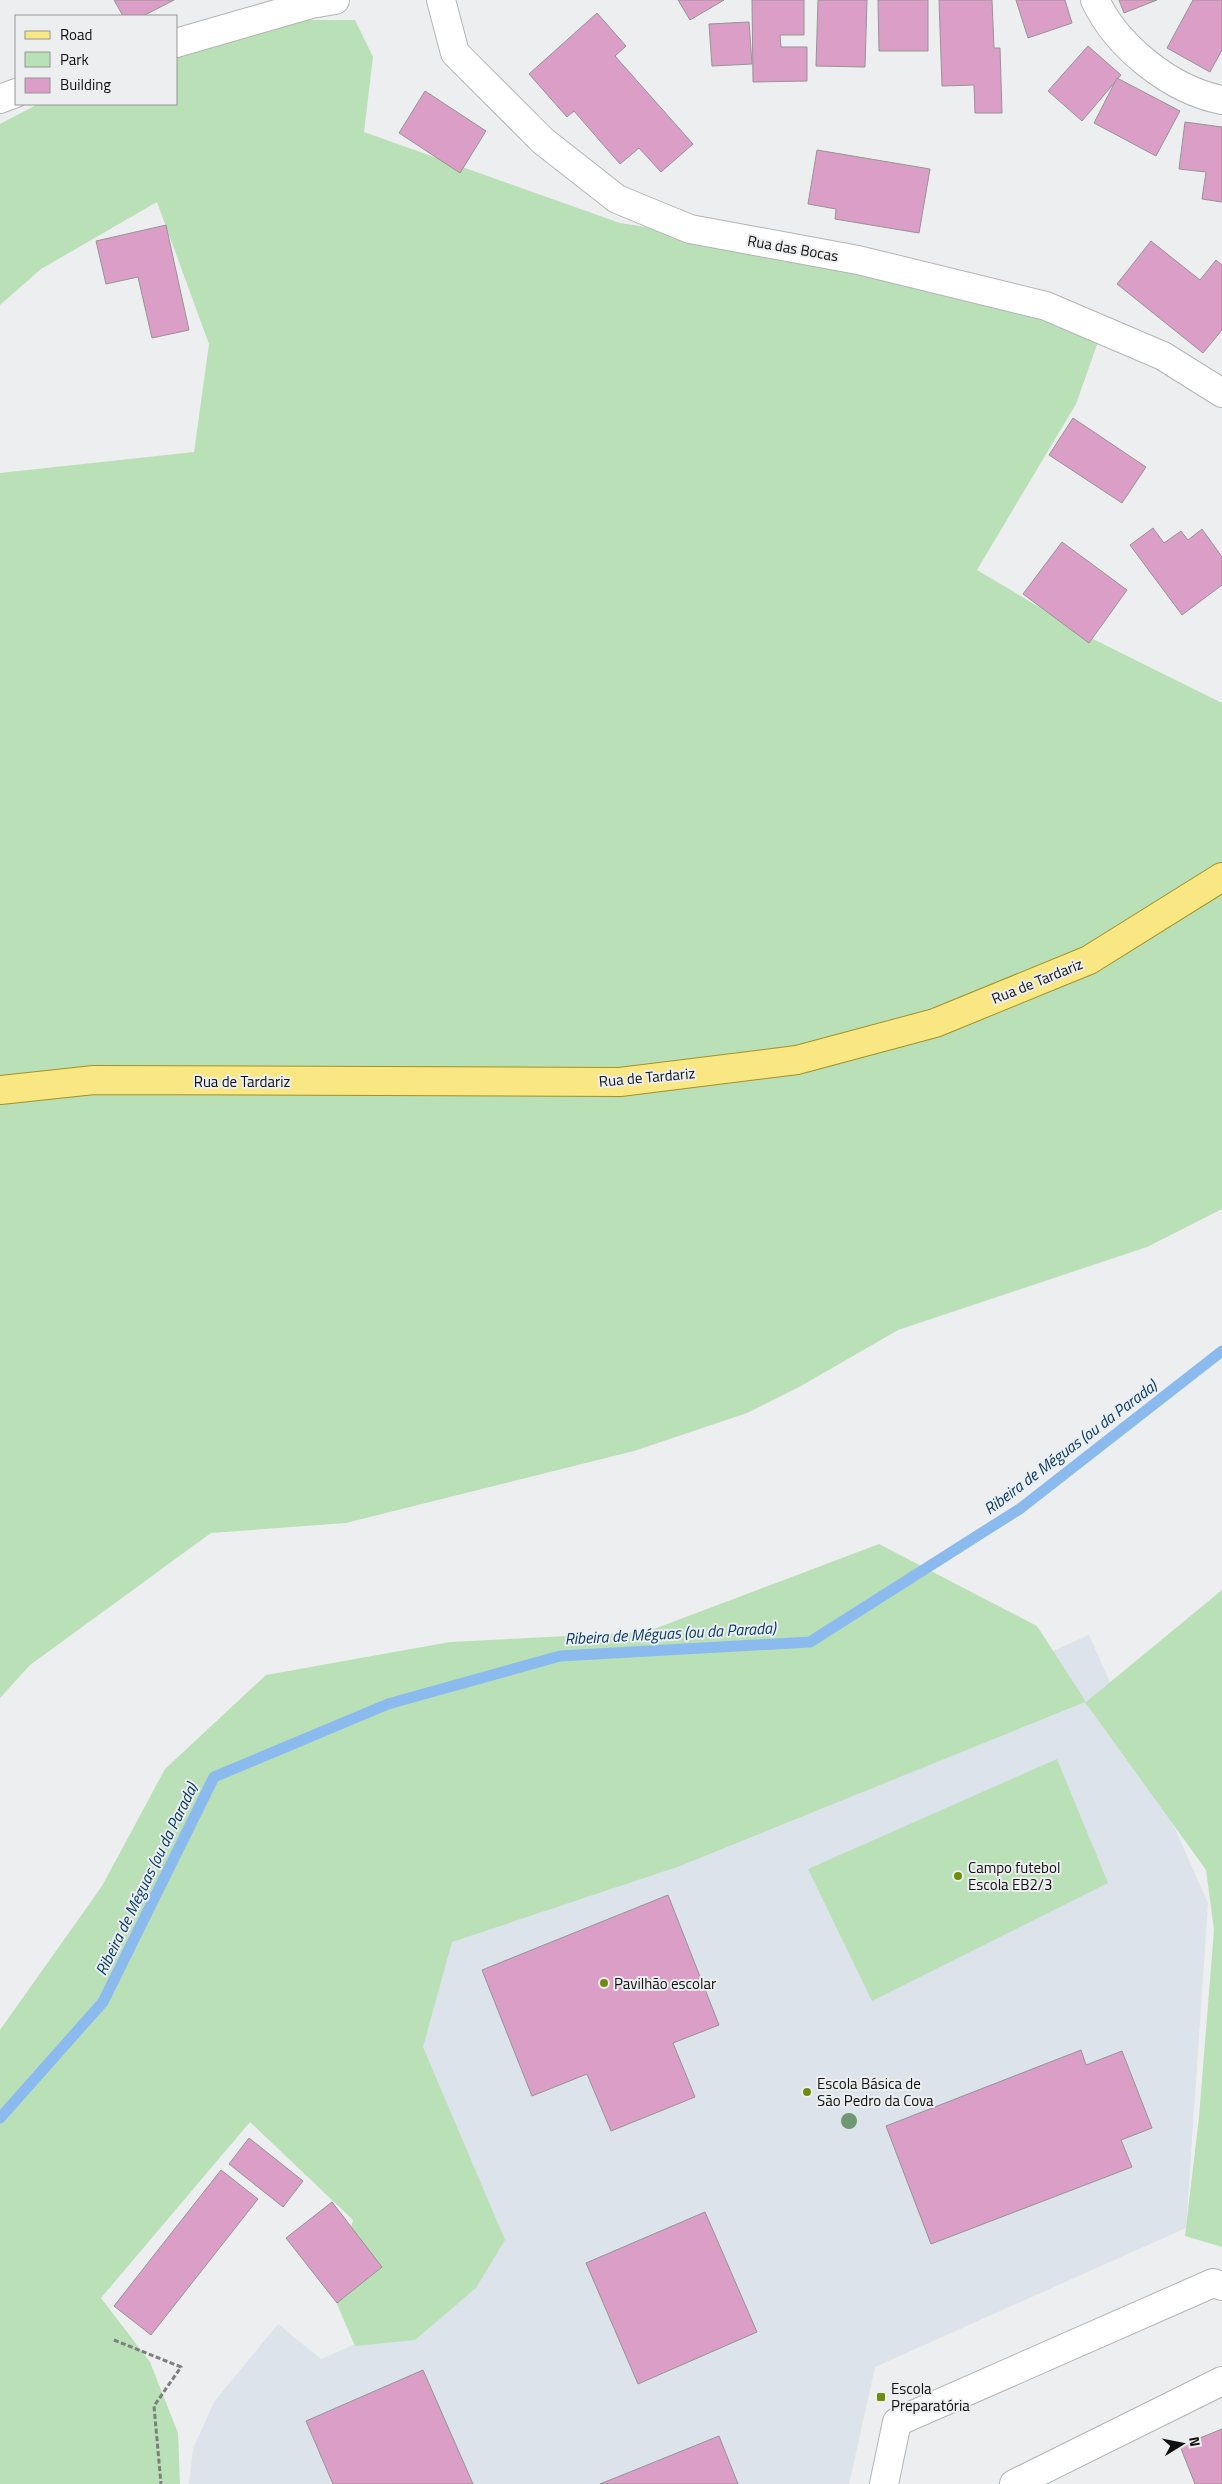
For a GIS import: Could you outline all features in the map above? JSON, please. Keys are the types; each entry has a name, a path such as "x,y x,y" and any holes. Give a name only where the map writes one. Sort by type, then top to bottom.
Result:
{"main road":[{"name":"Rua de Tardariz","path":"0,1090 94,1080 620,1082 797,1060 934,1023 1089,960 1222,877"}],"street":[{"path":"178,42 311,4 335,0"},
{"name":"Rua das Bocas","path":"441,0 456,53 543,141 617,199 690,229 858,260 1046,306 1163,356 1222,393"},
{"path":"1095,0 1103,17 1148,66 1205,97 1222,100"},
{"path":"0,99 15,93"},
{"path":"884,2484 897,2422 1213,2283 1222,2286"},
{"path":"1014,2484 1222,2380"}],"path":[{"path":"114,2340 181,2367 154,2406 161,2484"}],"shaded area":[{"name":"Escola Básica de São Pedro da Cova","path":"1089,1635 1208,1903 1186,2228 875,2367 849,2484 189,2484 193,2449 214,2402 278,2324 321,2359 383,2332 360,1960"}],"green space":[{"path":"293,20 355,20 373,57 364,132 620,223 794,250 1105,322 1076,404 977,570 1095,640 1222,703 1222,1209 1147,1247 898,1330 801,1386 747,1413 634,1451 346,1523 211,1533 30,1665 0,1698 0,473 194,452 209,344 157,202 41,269 0,305 0,124 36,105 178,105 178,51"},
{"path":"879,1544 1037,1626 1086,1702 1222,1590 1222,2247 1185,2236 1199,2117 1214,1930 1206,1870 1085,1702 680,1866 452,1942 423,2047 505,2240 476,2288 415,2340 355,2346 334,2297 353,2220 250,2122 101,2298 150,2362 178,2433 180,2484 0,2484 0,2030 102,1886 165,1769 266,1675 450,1642 646,1632"},
{"name":"Campo futebol Escola EB2/3","path":"1057,1759 1108,1883 872,2001 808,1869"}],"building":[{"path":"114,0 174,0 145,15 122,15"},
{"path":"678,0 724,0 690,20"},
{"path":"752,0 804,0 804,35 780,35 781,47 807,47 807,81 753,82"},
{"path":"818,0 867,0 865,67 816,66"},
{"path":"878,0 928,0 928,51 879,51"},
{"path":"939,0 992,0 994,48 1000,48 1002,113 975,113 974,85 942,86"},
{"path":"1016,0 1065,0 1072,23 1028,38"},
{"path":"1119,0 1157,0 1124,13"},
{"path":"1193,0 1222,0 1222,50 1210,72 1167,48"},
{"path":"597,13 626,46 615,56 693,144 661,172 639,148 620,164 574,111 567,117 529,74"},
{"path":"749,22 752,64 712,66 709,24"},
{"path":"1088,46 1121,75 1082,121 1048,91"},
{"path":"1117,78 1180,111 1156,156 1094,123"},
{"path":"425,91 486,131 460,173 399,133"},
{"path":"1185,122 1222,127 1222,202 1202,199 1206,172 1179,169"},
{"path":"817,150 930,169 919,233 835,219 836,209 808,204"},
{"path":"166,225 189,330 152,338 138,277 106,284 96,241"},
{"path":"1151,241 1200,280 1216,260 1222,265 1222,330 1203,353 1117,284"},
{"path":"1073,418 1146,467 1122,503 1049,455"},
{"path":"1153,528 1164,543 1181,531 1188,540 1202,529 1222,557 1222,585 1182,615 1130,545"},
{"path":"1062,542 1127,590 1089,643 1023,594"},
{"name":"Pavilhão escolar","path":"668,1895 719,2025 673,2043 695,2097 611,2131 587,2074 532,2096 482,1970"},
{"path":"1081,2050 1086,2065 1122,2051 1152,2128 1121,2140 1132,2167 931,2244 886,2126"},
{"path":"249,2138 303,2181 283,2207 229,2164"},
{"path":"221,2170 258,2199 151,2335 114,2306"},
{"path":"332,2202 382,2267 337,2303 286,2238"},
{"path":"705,2212 757,2332 638,2384 586,2263"},
{"path":"423,2370 473,2484 333,2484 306,2421"},
{"path":"1222,2429 1222,2484 1195,2484 1180,2446"},
{"path":"719,2436 738,2484 600,2484"}],"waterway":[{"name":"Ribeira de Méguas (ou da Parada)","path":"0,2118 103,2002 214,1777 388,1704 560,1656 810,1642 1021,1508 1222,1351"}],"place":[{"name":"Campo futebol Escola EB2/3","path":"958,1876"},
{"name":"Pavilhão escolar","path":"604,1983"},
{"name":"Escola Básica de São Pedro da Cova","path":"807,2092"},
{"name":"Escola Preparatória","path":"881,2397"}]}
